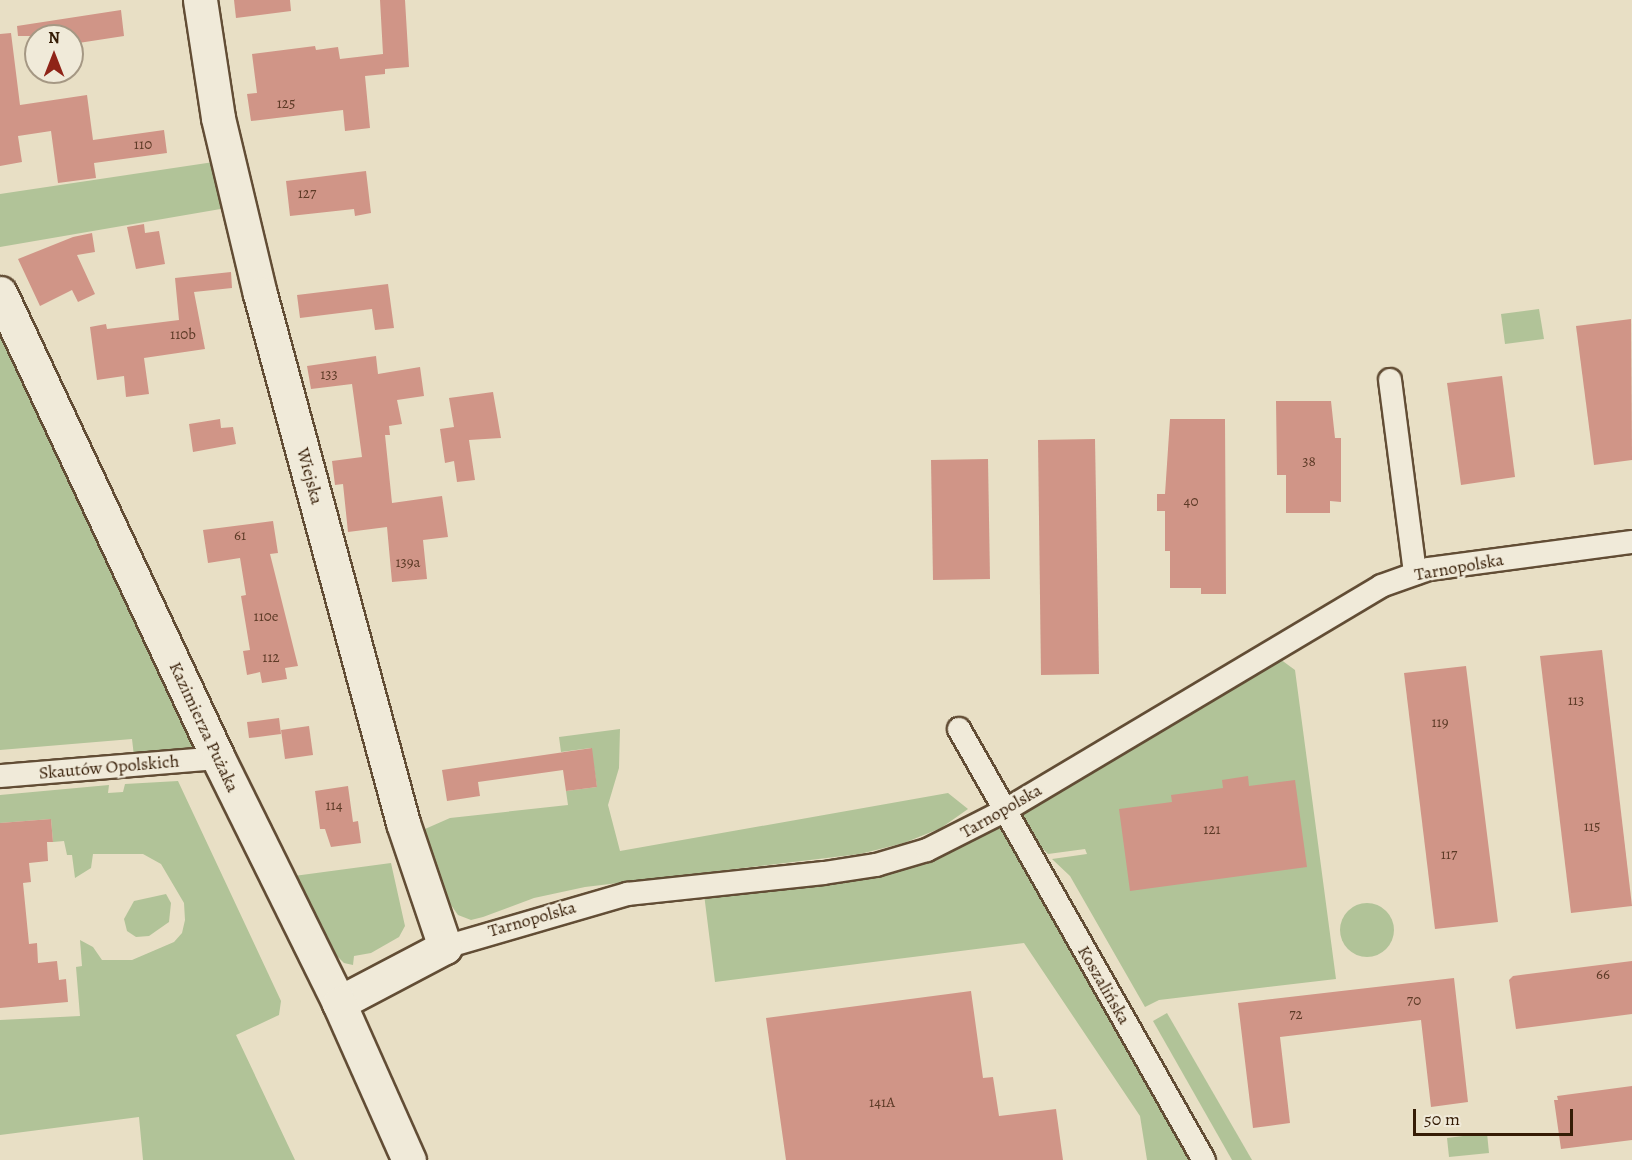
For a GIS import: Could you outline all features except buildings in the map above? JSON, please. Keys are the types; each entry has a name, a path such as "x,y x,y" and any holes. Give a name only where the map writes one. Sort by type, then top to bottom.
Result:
{"street":[{"name":"Wiejska","path":"200,0 218,118 260,294 403,823 445,946"},
{"name":"Kazimierza Pużaka","path":"0,293 218,758 339,1003 409,1160"},
{"path":"1390,380 1415,573"},
{"name":"Tarnopolska","path":"339,1003 445,946 627,894 876,865 927,850 1004,811 1230,674 1382,586 1415,573 1632,542"},
{"name":"Koszalińska","path":"959,729 1204,1160"},
{"name":"Skautów Opolskich","path":"0,776 218,758"}],"green space":[{"path":"227,160 238,206 0,247 0,194"},
{"path":"0,293 218,758 135,765 132,739 0,750"},
{"path":"1539,309 1544,339 1505,344 1501,314"},
{"path":"1269,651 1295,670 1336,979 1159,1000 1145,1007 1070,876 1052,859 1087,854 1085,849 1048,854 1007,813 1204,1160 1147,1160 1140,1116 1024,943 715,982 703,886 922,851"},
{"path":"620,729 619,768 608,805 620,851 948,793 968,809 941,828 904,843 860,854 585,887 534,898 471,920 458,915 439,888 425,829 450,818 568,805 566,791 597,787 591,748 561,752 559,737"},
{"path":"178,781 281,1001 279,1015 236,1035 295,1160 143,1160 139,1117 0,1135 0,1020 80,1016 76,967 82,966 80,940 93,947 102,960 132,960 174,942 182,933 185,920 184,903 161,864 143,854 93,854 91,868 75,878 72,855 67,855 64,841 53,842 51,819 0,823 0,795 109,785 108,793 123,792 125,784"},
{"path":"391,863 405,926 399,937 371,953 354,956 353,965 344,963 331,950 294,876"},
{"path":"166,894 171,903 169,922 149,936 136,937 127,931 124,919 134,901"},
{"path":"1362,903 1372,903 1382,907 1390,915 1394,930 1390,945 1382,953 1372,957 1362,957 1352,953 1344,945 1340,935 1340,925 1344,915 1352,907"},
{"path":"1167,1013 1252,1160 1232,1160 1153,1021"},
{"path":"1487,1133 1489,1153 1449,1157 1447,1138"}]}
